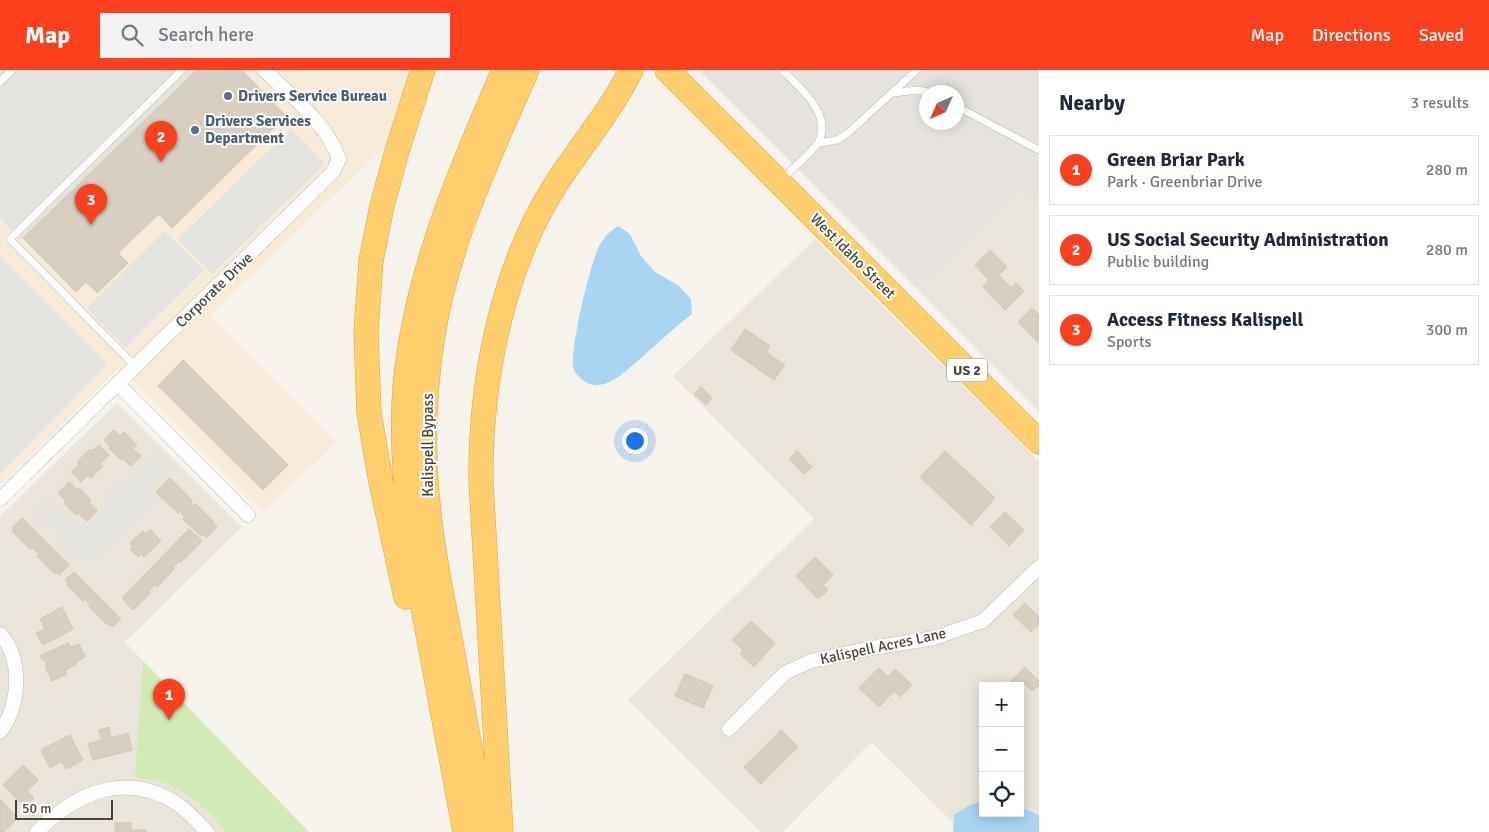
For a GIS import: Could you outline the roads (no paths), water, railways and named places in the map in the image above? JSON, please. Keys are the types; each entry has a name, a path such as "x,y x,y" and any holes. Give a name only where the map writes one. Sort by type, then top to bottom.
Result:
{"highway":[{"path":"423,70 389,178 370,261 366,332 367,386 369,413 381,482 428,698 440,737 454,772"},
{"name":"Kalispell Bypass","path":"465,832 412,541 404,436 405,387 415,317 427,268 458,181 504,70"},
{"name":"Kalispell Bypass","path":"486,832 457,682 431,529 426,470 426,398 434,328 459,234 480,178 527,70"},
{"path":"501,832 481,481 482,425 487,380 508,292 520,257 536,221 556,184 620,91 631,70"},
{"name":"West Idaho Street","path":"667,70 1039,442"}],"street":[{"name":"Corporate Drive","path":"0,499 333,172 339,159 334,145 318,122 264,70"},
{"path":"118,384 248,515"},
{"name":"Kalispell Acres Lane","path":"729,728 785,673 811,661 872,648 934,638 982,621 1039,567"},
{"path":"0,634 15,661 17,680 11,710 5,726 0,732"},
{"path":"37,832 61,810 72,803 96,792 120,788 144,790 167,798 186,811 207,832"}],"lane":[{"path":"0,82 12,70"},
{"path":"136,367 10,239 182,70"},
{"path":"779,182 819,143 822,132 820,114 809,98 782,70"},
{"path":"819,143 837,140 848,134 917,70"},
{"path":"892,93 919,90"},
{"path":"964,110 1039,150"}],"water":[{"path":"618,226 630,234 641,256 655,272 679,286 691,299 692,314 620,376 605,384 592,385 581,379 573,367 578,323 597,250 605,237"},
{"path":"979,802 979,817 1024,817 1024,809 1039,815 1039,832 953,832 954,815 968,806"}],"place":[{"name":"Drivers Service Bureau","path":"228,96"},
{"name":"Drivers Services Department","path":"195,130"},
{"name":"US Social Security Administration","path":"161,162"},
{"name":"Access Fitness Kalispell","path":"91,225"},
{"name":"Green Briar Park","path":"169,720"}]}
